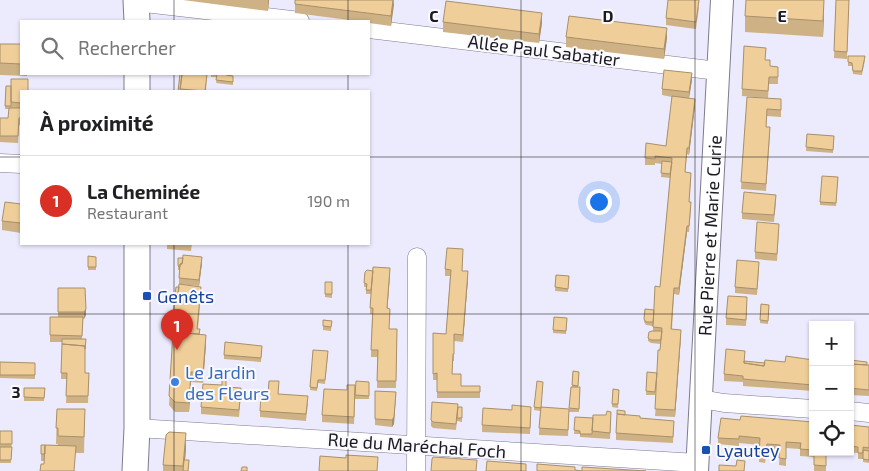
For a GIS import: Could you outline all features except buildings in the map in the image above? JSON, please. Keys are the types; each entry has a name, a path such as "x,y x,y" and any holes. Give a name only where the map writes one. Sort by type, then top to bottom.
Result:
{"main road":[{"path":"137,75 137,90"},
{"path":"135,471 136,245"}],"street":[{"name":"Rue Pierre et Marie Curie","path":"697,467 722,0"},
{"path":"136,8 287,20"},
{"name":"Allée Paul Sabatier","path":"370,29 718,71"},
{"path":"0,164 20,164"},
{"path":"416,471 417,257"},
{"path":"701,399 724,403 809,409"},
{"path":"854,411 869,413"},
{"name":"Rue du Maréchal Foch","path":"136,428 416,445 697,467"}],"place":[{"name":"Genêts","path":"147,296"},
{"name":"La Cheminée","path":"177,350"},
{"name":"Le Jardin des Fleurs","path":"175,382"},
{"name":"Lyautey","path":"706,450"}]}
